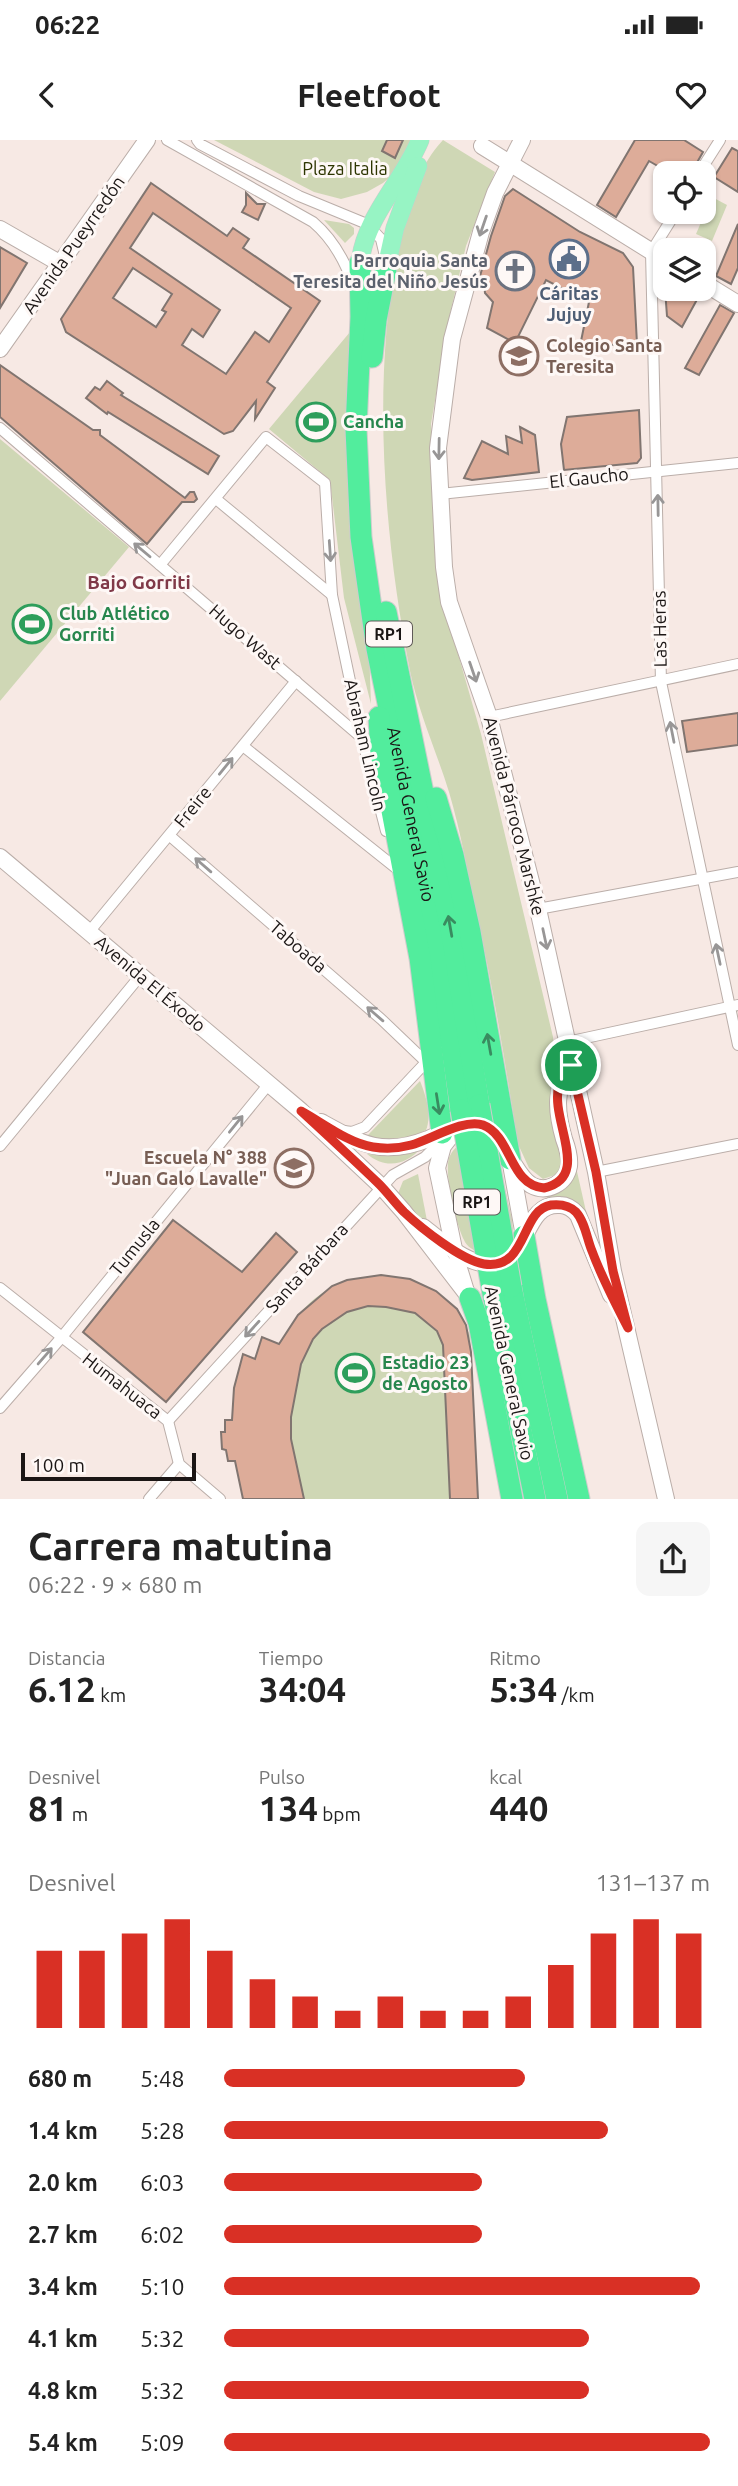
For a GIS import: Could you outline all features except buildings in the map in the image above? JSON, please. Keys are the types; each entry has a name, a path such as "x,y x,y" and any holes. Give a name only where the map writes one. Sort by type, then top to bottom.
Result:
{"highway":[{"name":"Avenida General Savio","path":"360,263 356,429 361,537 377,649 381,753 412,912 444,997 509,1274 535,1499"},
{"name":"Avenida General Savio","path":"386,269 372,355 371,453 379,568 391,647 443,888 444,997"},
{"path":"402,694 453,855 470,932 510,1159"},
{"path":"444,997 429,1059 445,1138"},
{"path":"524,1236 579,1499"},
{"path":"470,1298 479,1324 512,1499"},
{"name":"Avenida General Savio","path":"525,1398 557,1499"}],"main road":[{"name":"Avenida Pueyrredón","path":"0,349 147,140"},
{"name":"Avenida General Savio","path":"386,269 421,140"},
{"name":"Avenida General Savio","path":"360,263 370,227 429,140"},
{"name":"Avenida Párroco Marshke","path":"522,140 495,193 481,232 452,339 438,448 442,548 449,602 489,717 538,909 596,1172 613,1271 666,1499"},
{"path":"476,142 653,253"},
{"path":"0,229 61,264"},
{"path":"716,290 738,304"},
{"name":"Avenida El Éxodo","path":"3,866 89,932 301,1111 382,1186 470,1298"},
{"path":"454,1249 437,1168 445,1138 470,1124 485,1126 501,1142 526,1181 537,1187 553,1186 565,1176 569,1161 558,1110 560,1082 571,1065"},
{"name":"Avenida El Éxodo","path":"301,1111 353,1140 378,1148 445,1138"},
{"path":"510,1159 524,1236"},
{"name":"Avenida El Éxodo","path":"404,1212 473,1261 496,1264 509,1259 534,1218 546,1206 564,1205 575,1211 628,1328"}],"street":[{"name":"RP1","path":"167,140 313,222 341,258 360,305"},
{"path":"197,140 299,196 353,217 370,227 383,242 386,269"},
{"path":"707,161 720,140"},
{"name":"Las Heras","path":"658,301 657,471 662,682 702,879 734,1006 738,1045"},
{"name":"Hugo Wast","path":"0,428 362,738"},
{"name":"Abraham Lincoln","path":"216,499 266,437 325,483 332,595 362,738 396,868 418,987 444,997"},
{"name":"El Gaucho","path":"440,494 738,463"},
{"path":"160,565 216,499 332,595"},
{"path":"489,717 738,664"},
{"name":"Freire","path":"89,932 296,681"},
{"path":"243,746 396,868"},
{"name":"Taboada","path":"170,836 429,1059"},
{"path":"538,909 738,872"},
{"path":"0,1146 140,976"},
{"path":"567,1042 734,1006"},
{"path":"324,1124 352,1132 365,1127 429,1059"},
{"name":"Tumusla","path":"0,1408 61,1338 268,1085"},
{"name":"Santa Bárbara","path":"168,1421 382,1186 393,1175 425,1157 445,1138"},
{"path":"596,1172 738,1144"},
{"path":"454,1249 470,1298"},
{"name":"Humahuaca","path":"0,1288 168,1421 179,1464"},
{"path":"149,1499 179,1464 220,1499"}],"green space":[{"name":"Plaza Italia","path":"214,140 412,140 390,177 383,183 367,192 341,199 314,192"},
{"path":"443,140 495,172 466,246 449,318 431,424 438,584 481,734 553,1037 556,1073 550,1094 563,1163 558,1174 543,1179 529,1168 518,1144 494,1001 461,838 449,792 413,686 393,564 387,507 383,394 392,283 412,194 428,160"},
{"path":"716,199 727,205 713,238 696,234 700,224 716,224"},
{"path":"324,220 349,224 354,228 354,234 345,243"},
{"path":"357,309 371,704 344,598 330,480 269,429 350,332"},
{"name":"Club Atlético Gorriti","path":"0,439 129,547 0,701"},
{"path":"420,1081 428,1112 426,1130 414,1136 373,1141 368,1138 368,1135"},
{"path":"464,1141 496,1150 512,1219 513,1230 508,1241 481,1253 467,1245 464,1240 449,1187 449,1158 455,1148"},
{"path":"422,1147 409,1158 395,1163 381,1162 367,1154 387,1155"},
{"path":"576,1167 587,1216 585,1217 547,1199 547,1195 562,1190"},
{"path":"418,1174 428,1226 397,1196 403,1181"},
{"name":"Estadio 23 de Agosto","path":"381,1275 410,1279 436,1291 457,1309 470,1335 478,1499 243,1499 235,1461 228,1461 226,1450 222,1449 221,1432 225,1432 225,1420 232,1420 234,1388 243,1354 255,1359 262,1337 279,1344 299,1315 320,1294 346,1282"}],"place":[{"name":"Cáritas Jujuy","path":"569,259"},
{"name":"Parroquia Santa Teresita del Niño Jesús","path":"515,271"},
{"name":"Colegio Santa Teresita","path":"519,356"},
{"name":"Cancha","path":"316,422"},
{"name":"Club Atlético Gorriti","path":"32,624"},
{"name":"Escuela N° 388 \"Juan Galo Lavalle\"","path":"294,1168"},
{"name":"Estadio 23 de Agosto","path":"355,1373"}],"district":[{"name":"Bajo Gorriti","path":"139,582"}],"route":[{"path":"571,1065 596,1172 613,1271 628,1328 600,1271 578,1215 571,1208 553,1205 543,1208 513,1254 504,1262 484,1264 473,1261 404,1212 382,1186 301,1111 353,1140 378,1148 410,1145 462,1125 485,1126 501,1142 526,1181 537,1187 550,1187 561,1181 568,1168 568,1151 558,1110 560,1082 571,1065"}]}
